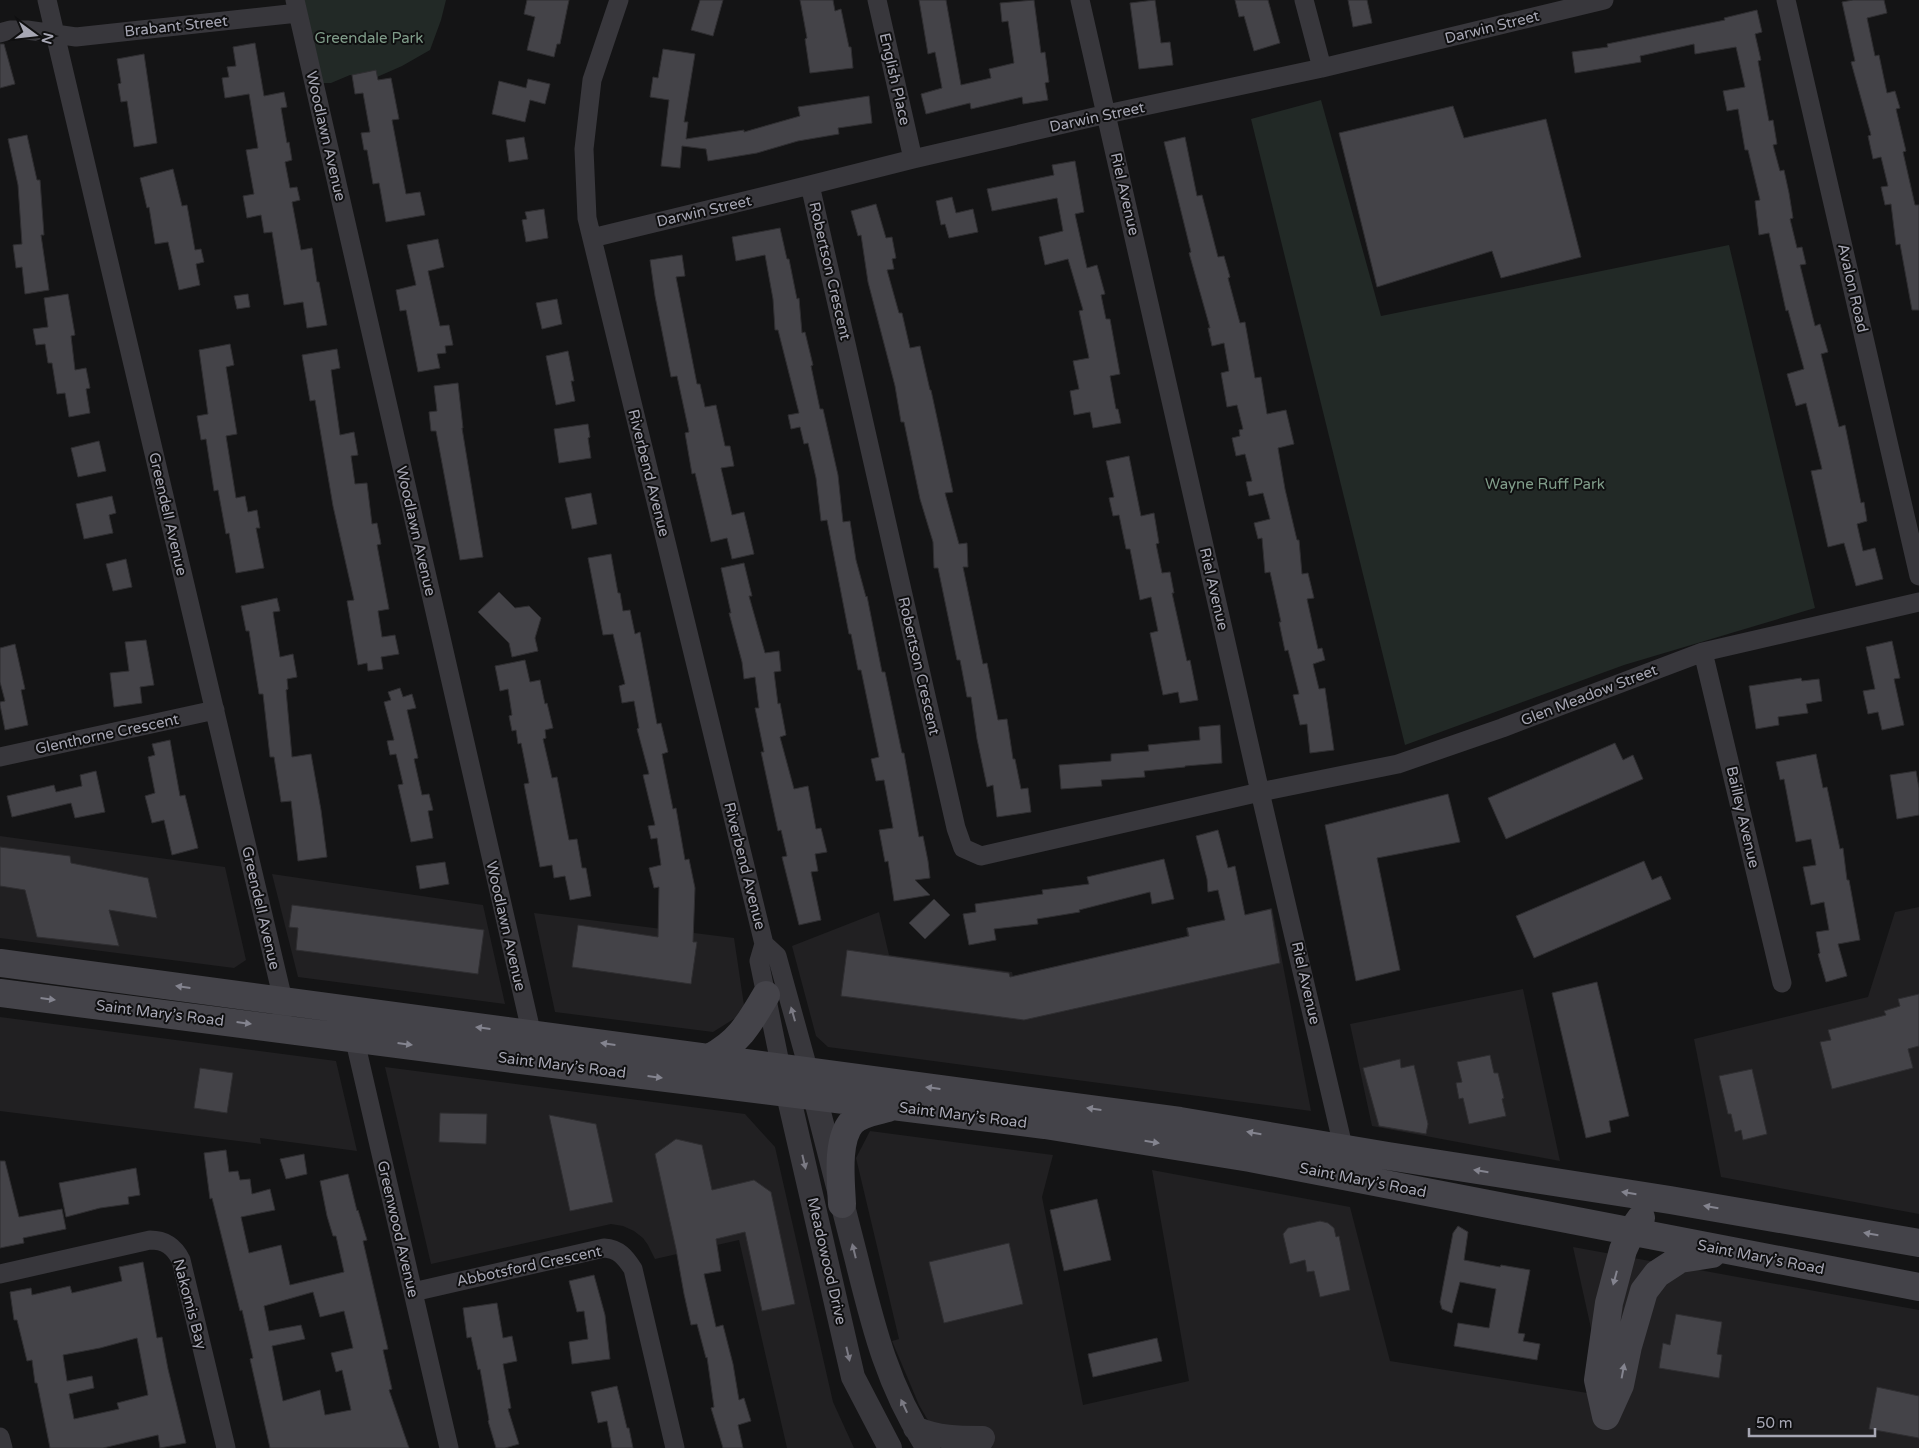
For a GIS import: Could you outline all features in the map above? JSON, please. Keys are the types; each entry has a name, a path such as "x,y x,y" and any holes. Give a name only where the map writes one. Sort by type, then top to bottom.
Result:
{"main road":[{"name":"Saint Mary’s Road","path":"0,963 781,1068 812,1084 896,1106 1045,1125 1250,1158 1919,1287"},
{"name":"Saint Mary’s Road","path":"0,993 788,1094 812,1084 1180,1120 1344,1149 1670,1200 1919,1243"},
{"path":"709,1058 726,1049 742,1034 766,995"},
{"path":"842,1204 841,1162 844,1137 848,1129 852,1122 867,1113 896,1106"},
{"path":"1502,1207 1524,1191 1530,1178"},
{"path":"1548,1216 1565,1206 1587,1187"},
{"path":"1670,1200 1643,1216 1631,1232 1623,1250 1609,1303 1598,1380 1606,1416 1620,1385 1628,1346 1644,1291 1657,1274 1680,1259 1732,1252"}],"street":[{"name":"Greendell Avenue","path":"47,0 283,1000 281,1028"},
{"name":"Riverbend Avenue","path":"619,0 592,80 584,149 587,218 764,944 759,961 781,1068"},
{"name":"English Place","path":"877,0 913,158"},
{"name":"Riel Avenue","path":"1080,0 1349,1177"},
{"path":"1304,0 1322,68"},
{"name":"Darwin Street","path":"592,238 913,158 1322,68 1547,7 1604,0"},
{"name":"Avalon Road","path":"1786,0 1919,576"},
{"name":"Brabant Street","path":"54,34 76,38 296,6"},
{"name":"Woodlawn Avenue","path":"296,6 537,1062"},
{"path":"0,33 10,30 27,30 54,34"},
{"name":"Robertson Crescent","path":"810,185 954,818 963,848 982,856 1260,792"},
{"name":"Glen Meadow Street","path":"1260,792 1398,764 1502,728 1704,652 1919,602"},
{"name":"Bailley Avenue","path":"1704,652 1782,983"},
{"name":"Glenthorne Crescent","path":"0,757 215,710"},
{"name":"Riverbend Avenue","path":"764,944 777,956 812,1084"},
{"name":"Greenwood Avenue","path":"348,1010 449,1448"},
{"name":"Meadowood Drive","path":"781,1068 853,1377 890,1448"},
{"name":"Meadowood Drive","path":"812,1084 876,1339 914,1428 928,1448"},
{"name":"Nakomis Bay","path":"0,1274 150,1240 158,1240 172,1246 181,1260 226,1448"},
{"name":"Abbotsford Crescent","path":"413,1292 604,1248 617,1251 625,1256 633,1269 675,1448"},
{"path":"914,1428 930,1435 952,1439 983,1438 977,1448"},
{"path":"0,1436 3,1448"}],"shaded area":[{"path":"0,836 225,867 246,960 234,968 0,938"},
{"path":"272,874 483,905 505,1004 298,977"},
{"path":"1919,907 1919,1214 1721,1177 1694,1039 1868,997 1895,912"},
{"path":"1272,908 1311,1111 828,1047 816,1036 792,946 879,912 889,955 1012,972 1013,976 1187,936 1186,928"},
{"path":"534,913 734,938 745,1012 713,1032 555,1012"},
{"path":"1523,989 1560,1161 1372,1126 1350,1024"},
{"path":"0,1017 336,1061 357,1151 260,1138 261,1144 0,1111"},
{"path":"385,1067 745,1114 775,1147 833,1402 854,1448 787,1448 739,1240 655,1259 643,1238 623,1226 611,1224 431,1264"},
{"path":"870,1131 1053,1155 1042,1197 1083,1405 1189,1381 1152,1170 1350,1207 1390,1361 1606,1396 1573,1247 1919,1310 1919,1448 944,1448 919,1405 892,1341 899,1339 856,1158"}],"green space":[{"name":"Greendale Park","path":"304,0 446,0 430,50 402,66 377,77 350,75 331,83 323,83"},
{"name":"Wayne Ruff Park","path":"1321,100 1381,316 1729,245 1815,608 1624,665 1405,745 1251,119"}],"building":[{"path":"527,0 569,0 560,44 557,44 554,57 527,50 535,17 524,14"},
{"path":"700,0 723,0 713,36 691,30"},
{"path":"800,0 833,0 835,11 841,9 849,47 851,47 853,68 810,73 805,39 807,38"},
{"path":"919,0 946,0 961,85 991,78 989,69 1014,63 1008,21 1002,22 1000,3 1034,0 1041,53 1045,52 1049,82 1045,83 1048,100 1023,104 1022,97 971,109 970,103 926,114 921,94 942,88 935,52 928,54"},
{"path":"1155,0 1161,43 1170,42 1173,65 1139,69 1130,3"},
{"path":"1235,0 1268,0 1280,43 1254,51 1244,16 1239,17"},
{"path":"1348,0 1367,0 1372,23 1353,27"},
{"path":"1884,0 1887,13 1867,18 1875,56 1879,55 1887,93 1895,91 1900,108 1896,109 1906,151 1903,152 1915,205 1919,205 1919,310 1912,310 1900,244 1896,245 1891,204 1885,205 1881,187 1888,186 1881,157 1873,159 1868,136 1871,135 1851,62 1855,61 1842,2"},
{"path":"1757,10 1762,32 1755,34 1761,60 1758,61 1769,121 1773,120 1777,144 1773,145 1780,171 1784,170 1793,218 1790,219 1797,248 1802,247 1806,264 1800,265 1815,326 1820,324 1828,352 1821,354 1839,427 1845,425 1861,503 1864,502 1867,521 1857,524 1863,551 1875,548 1883,579 1856,586 1844,543 1828,547 1811,471 1822,469 1806,403 1796,406 1787,374 1804,369 1788,310 1786,311 1769,233 1759,235 1755,201 1760,200 1748,150 1745,150 1738,109 1727,111 1723,91 1745,87 1736,47 1695,54 1694,44 1640,56 1641,62 1575,73 1572,52 1608,47 1607,44 1725,20 1724,18"},
{"path":"255,43 264,96 284,92 287,107 281,108 292,160 285,162 290,188 297,187 300,200 292,202 301,250 312,248 317,282 319,282 327,325 307,328 303,302 284,305 272,232 264,233 261,215 247,218 243,196 254,194 246,150 258,148 249,94 225,98 222,78 229,77 227,67 236,66 233,47"},
{"path":"0,44 4,44 15,84 0,88"},
{"path":"663,49 695,54 684,122 688,122 686,139 744,130 744,132 800,116 798,107 869,96 872,123 838,128 839,134 798,141 757,153 708,161 706,149 682,146 680,168 661,166 669,100 650,97 653,77 658,78"},
{"path":"144,54 157,143 134,147 127,101 121,102 118,84 121,83 117,59"},
{"path":"376,70 378,80 391,78 399,119 392,120 406,194 420,192 425,215 386,222 379,183 373,184 367,150 364,150 361,133 370,132 363,93 355,94 352,75"},
{"path":"528,79 550,84 545,104 530,100 525,122 492,114 499,81 526,88"},
{"path":"1453,106 1464,138 1546,119 1581,257 1501,278 1492,251 1377,287 1339,133"},
{"path":"27,135 37,180 40,180 44,235 41,235 49,290 25,294 22,267 16,268 13,245 22,244 18,185 8,139"},
{"path":"524,137 528,159 509,162 506,140"},
{"path":"1185,137 1197,196 1202,195 1218,257 1224,256 1240,323 1245,322 1255,378 1261,377 1267,414 1286,410 1294,444 1278,448 1285,489 1297,540 1299,540 1302,574 1308,573 1314,598 1307,599 1318,649 1322,648 1325,660 1313,664 1319,689 1325,688 1334,750 1310,753 1307,724 1300,725 1293,695 1299,694 1288,650 1285,651 1270,572 1265,573 1262,538 1258,539 1254,523 1270,519 1263,493 1249,496 1246,482 1252,481 1245,454 1236,456 1232,438 1240,436 1239,430 1243,429 1237,405 1227,407 1221,373 1229,371 1224,343 1212,346 1208,328 1210,328 1189,253 1191,252 1164,142"},
{"path":"1075,161 1084,212 1075,214 1087,268 1097,265 1105,294 1101,295 1106,319 1110,319 1120,374 1110,376 1116,409 1118,409 1121,423 1093,428 1090,412 1074,415 1070,391 1079,389 1073,361 1089,358 1079,311 1083,310 1068,259 1045,265 1039,237 1063,231 1057,198 992,211 987,189 1054,175 1052,165"},
{"path":"173,169 182,206 187,205 195,250 201,249 204,262 196,264 200,285 179,290 168,242 155,244 149,207 147,208 140,178"},
{"path":"952,197 956,213 973,209 978,232 949,238 945,224 941,225 936,201"},
{"path":"876,204 886,238 892,237 896,258 892,259 894,269 887,270 899,313 902,313 910,348 920,346 931,390 953,492 945,493 959,544 967,543 968,567 963,567 983,664 987,663 998,720 1007,719 1013,759 1015,759 1021,789 1028,788 1031,812 997,817 993,785 987,787 971,697 967,697 960,660 957,660 938,568 934,568 933,542 920,499 904,422 901,422 895,386 868,282 861,235 858,236 851,211"},
{"path":"544,209 548,238 526,242 522,220 527,219 525,212"},
{"path":"780,228 787,259 789,259 797,299 799,298 802,333 805,332 813,365 811,366 820,409 823,409 838,475 843,522 850,521 856,560 867,596 882,672 885,672 902,753 904,753 919,837 923,836 930,878 915,880 930,895 894,901 888,861 885,862 879,830 893,828 884,780 876,781 871,759 879,757 861,670 858,670 851,634 849,634 827,520 821,521 816,478 808,443 804,444 800,427 791,429 788,415 799,413 778,330 775,330 773,299 765,255 736,261 732,237"},
{"path":"438,239 444,267 428,271 440,326 449,325 453,345 445,346 446,353 437,354 440,368 418,372 406,310 400,311 396,290 416,285 407,245"},
{"path":"682,255 685,276 676,277 697,384 700,384 705,407 716,405 725,446 730,446 734,466 721,468 732,515 744,512 754,554 732,559 727,538 711,542 695,473 692,474 685,433 689,432 677,376 671,377 655,296 650,260"},
{"path":"68,294 75,335 71,336 75,370 86,368 90,388 86,389 90,413 69,417 65,393 57,394 52,363 48,363 45,344 36,345 33,329 48,327 44,298"},
{"path":"248,294 250,307 237,309 234,296"},
{"path":"557,299 562,324 542,329 536,303"},
{"path":"230,344 234,365 226,367 237,434 226,436 236,498 245,496 248,512 257,510 260,528 256,528 264,568 236,573 229,533 226,534 218,490 214,491 206,439 201,440 197,416 208,414 199,350"},
{"path":"337,349 340,368 331,370 340,435 354,432 358,455 351,456 355,484 367,483 372,524 377,523 381,544 377,545 389,609 378,611 382,637 395,635 399,654 381,657 383,669 368,671 367,663 358,665 347,601 354,600 333,506 315,400 310,401 302,355"},
{"path":"568,351 574,381 571,381 575,401 556,405 546,356"},
{"path":"458,383 462,428 483,557 460,560 436,431 431,431 429,412 437,411 434,386"},
{"path":"588,424 591,458 559,463 554,429"},
{"path":"99,441 106,471 78,477 71,448"},
{"path":"1129,456 1141,516 1154,513 1159,543 1156,544 1162,573 1170,572 1174,593 1172,593 1187,661 1190,660 1198,700 1180,703 1178,692 1163,695 1150,633 1158,631 1151,597 1140,600 1130,549 1126,549 1119,515 1113,516 1109,498 1114,497 1106,461"},
{"path":"591,493 597,524 572,529 565,498"},
{"path":"112,496 116,513 109,515 113,533 84,539 76,504"},
{"path":"611,554 623,611 630,610 635,634 640,632 657,724 661,723 668,752 662,754 673,809 676,808 685,860 689,859 695,888 693,942 697,942 691,984 572,967 578,925 658,937 659,887 654,888 649,868 661,865 657,838 651,839 648,826 655,825 643,775 649,774 637,729 639,728 634,701 622,703 619,686 625,684 613,634 603,635 588,558"},
{"path":"126,559 132,587 113,591 106,564"},
{"path":"744,563 752,596 749,596 765,653 779,651 781,671 774,672 778,704 780,703 786,735 780,737 794,789 808,786 816,829 821,828 827,852 815,854 818,871 811,872 821,920 799,925 782,857 787,856 781,830 778,831 761,752 764,752 755,708 759,708 755,677 744,679 721,568"},
{"path":"499,592 515,608 529,606 541,618 535,638 538,651 512,657 509,643 478,612"},
{"path":"277,598 280,611 273,612 280,657 293,654 297,677 287,679 288,689 286,690 292,757 311,754 327,857 298,861 291,801 281,802 274,757 270,757 263,694 259,694 249,631 246,631 241,606"},
{"path":"146,640 154,685 140,687 142,703 114,707 110,673 129,671 125,642"},
{"path":"1892,641 1900,678 1894,679 1904,725 1882,730 1878,712 1868,714 1863,691 1875,689 1866,647"},
{"path":"15,644 25,689 21,690 28,725 5,730 0,705 0,702 5,701 0,682 0,648"},
{"path":"525,660 530,682 540,680 545,704 547,703 553,728 545,730 546,738 543,739 552,778 557,777 569,840 577,839 582,868 586,868 591,896 570,900 565,876 554,878 552,865 540,867 524,784 529,783 521,743 518,744 516,730 512,731 509,716 512,715 508,689 500,691 495,666"},
{"path":"1801,678 1802,681 1819,679 1822,701 1806,704 1808,713 1778,717 1779,725 1756,729 1749,686"},
{"path":"400,688 403,697 412,694 416,708 407,710 418,758 414,759 422,795 429,794 433,810 428,811 433,838 411,842 398,785 403,784 396,754 390,755 387,741 394,740 384,702 391,700 388,692"},
{"path":"1220,725 1222,763 1144,771 1145,777 1101,780 1102,786 1061,789 1059,765 1111,761 1111,754 1149,751 1148,745 1200,740 1199,727"},
{"path":"170,740 180,796 185,795 198,848 172,855 164,820 152,823 145,796 155,793 148,757 155,755 152,744"},
{"path":"1615,743 1623,760 1633,755 1643,779 1506,839 1488,798"},
{"path":"1816,754 1823,788 1827,787 1840,849 1843,848 1847,880 1849,880 1860,940 1838,944 1847,976 1826,982 1818,954 1820,953 1816,932 1829,930 1824,902 1811,905 1803,867 1816,865 1811,839 1796,842 1784,779 1780,780 1776,762"},
{"path":"96,771 105,812 75,818 71,803 12,817 7,796 54,785 56,792 82,786 80,775"},
{"path":"1916,771 1919,788 1919,815 1897,819 1890,775"},
{"path":"1448,794 1460,842 1377,858 1400,970 1356,981 1325,825"},
{"path":"1218,830 1228,868 1235,866 1245,915 1271,909 1280,963 1024,1020 841,996 847,950 1009,973 1010,977 1189,936 1187,928 1225,920 1218,890 1208,892 1207,879 1196,836"},
{"path":"0,847 70,856 71,863 148,878 157,918 109,910 119,946 37,937 25,890 0,886"},
{"path":"1164,859 1174,899 1152,904 1150,892 1079,910 1080,912 1037,919 1038,924 994,929 996,940 969,945 963,914 976,912 975,904 1043,894 1042,890 1089,884 1087,877"},
{"path":"1644,861 1652,880 1661,876 1671,899 1534,958 1516,916"},
{"path":"445,862 449,884 420,889 416,866"},
{"path":"934,899 950,915 925,939 909,923"},
{"path":"292,905 484,930 478,974 296,950 298,928 289,927"},
{"path":"1597,982 1629,1116 1609,1121 1611,1132 1586,1138 1552,993"},
{"path":"1919,994 1919,1046 1908,1049 1913,1068 1832,1089 1820,1042 1831,1040 1828,1030 1886,1015 1884,1011 1900,1006 1898,999"},
{"path":"1490,1055 1494,1073 1498,1073 1506,1116 1469,1124 1463,1098 1459,1099 1456,1083 1462,1082 1457,1062"},
{"path":"1400,1059 1401,1068 1414,1065 1428,1124 1426,1134 1379,1126 1363,1068"},
{"path":"200,1068 233,1073 227,1113 194,1108"},
{"path":"1752,1069 1767,1134 1743,1140 1741,1130 1735,1132 1731,1114 1728,1114 1719,1076"},
{"path":"440,1113 487,1114 486,1144 439,1142"},
{"path":"549,1115 596,1124 613,1202 570,1211"},
{"path":"676,1139 702,1145 712,1190 754,1180 771,1192 795,1304 762,1311 745,1232 716,1239 721,1271 704,1274 716,1327 723,1325 733,1364 739,1400 744,1398 751,1421 738,1425 743,1448 723,1448 711,1408 714,1407 707,1357 697,1324 691,1325 684,1294 655,1154"},
{"path":"226,1150 229,1172 238,1171 240,1180 250,1179 252,1194 270,1189 275,1210 241,1217 249,1253 281,1245 290,1285 344,1272 336,1236 333,1236 327,1216 320,1181 348,1174 357,1211 367,1240 363,1241 388,1349 383,1350 392,1389 389,1390 409,1448 270,1448 250,1359 253,1358 242,1310 240,1311 212,1198 210,1199 204,1153","holes":["313,1292 320,1317 344,1311 353,1348 331,1353 336,1372 342,1370 351,1410 325,1415 320,1390 283,1401 272,1346 305,1339 301,1325 269,1331 264,1306"]},
{"path":"304,1154 307,1174 286,1179 280,1159"},
{"path":"0,1161 5,1161 19,1217 62,1209 66,1229 23,1238 24,1243 0,1248"},
{"path":"136,1168 140,1195 128,1197 129,1204 100,1208 66,1217 59,1183"},
{"path":"1097,1199 1111,1260 1064,1271 1050,1210"},
{"path":"1320,1221 1328,1223 1334,1228 1336,1237 1339,1236 1350,1290 1320,1297 1314,1271 1307,1272 1305,1260 1290,1264 1283,1234 1288,1228"},
{"path":"1458,1226 1468,1232 1464,1260 1500,1267 1501,1265 1530,1270 1518,1333 1525,1334 1523,1341 1540,1344 1537,1360 1454,1346 1458,1323 1489,1328 1496,1289 1460,1282 1452,1313 1442,1309 1440,1302 1453,1233"},
{"path":"1009,1243 1023,1304 944,1323 929,1262"},
{"path":"143,1262 157,1338 162,1337 186,1443 160,1448 158,1435 103,1448 50,1448 37,1383 35,1383 32,1360 27,1361 17,1320 14,1320 10,1292 31,1288 32,1295 70,1286 72,1293 122,1281 119,1267","holes":["137,1338 148,1395 117,1403 119,1409 74,1419 69,1394 94,1388 92,1376 67,1381 63,1355"]},
{"path":"594,1275 605,1315 610,1359 572,1364 569,1342 588,1339 584,1311 577,1312 569,1281"},
{"path":"497,1303 503,1338 512,1336 517,1361 503,1364 511,1408 508,1409 519,1444 505,1448 496,1448 488,1421 480,1369 478,1370 471,1337 467,1338 463,1308"},
{"path":"1676,1314 1722,1322 1717,1354 1722,1355 1719,1378 1659,1368 1663,1343 1670,1345"},
{"path":"1157,1338 1162,1361 1093,1377 1088,1354"},
{"path":"617,1386 633,1448 612,1448 607,1421 598,1423 591,1392"},
{"path":"1877,1387 1919,1396 1919,1438 1869,1429"}]}
